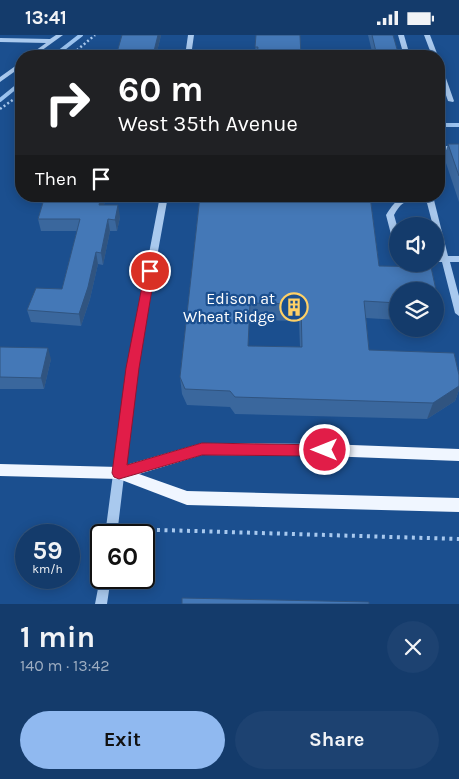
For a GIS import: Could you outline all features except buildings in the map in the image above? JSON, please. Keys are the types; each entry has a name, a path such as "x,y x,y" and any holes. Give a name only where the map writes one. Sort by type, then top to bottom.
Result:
{"main road":[{"path":"0,470 119,473 202,449 325,450 459,455"},
{"path":"119,473 187,498 459,505"}],"street":[{"path":"39,50 60,35"},
{"path":"189,50 191,35"},
{"path":"401,35 405,50"},
{"path":"428,35 433,50"},
{"path":"0,40 52,41"},
{"path":"0,79 15,68"},
{"path":"445,84 451,101"},
{"path":"445,148 459,149"},
{"path":"112,524 132,368 163,202"},
{"path":"391,217 397,203 401,202"},
{"path":"430,202 459,313"},
{"path":"445,259 459,259"},
{"path":"101,604 103,589"}],"path":[{"path":"77,50 95,35"},
{"path":"0,109 15,98"},
{"path":"155,533 459,539"}],"waterway":[{"path":"62,50 81,35"},
{"path":"0,100 15,88"},
{"path":"445,125 459,125"}],"place":[{"name":"Edison at Wheat Ridge","path":"294,307"}],"route":[{"path":"150,271 132,368 119,473 202,449 325,450"}]}
